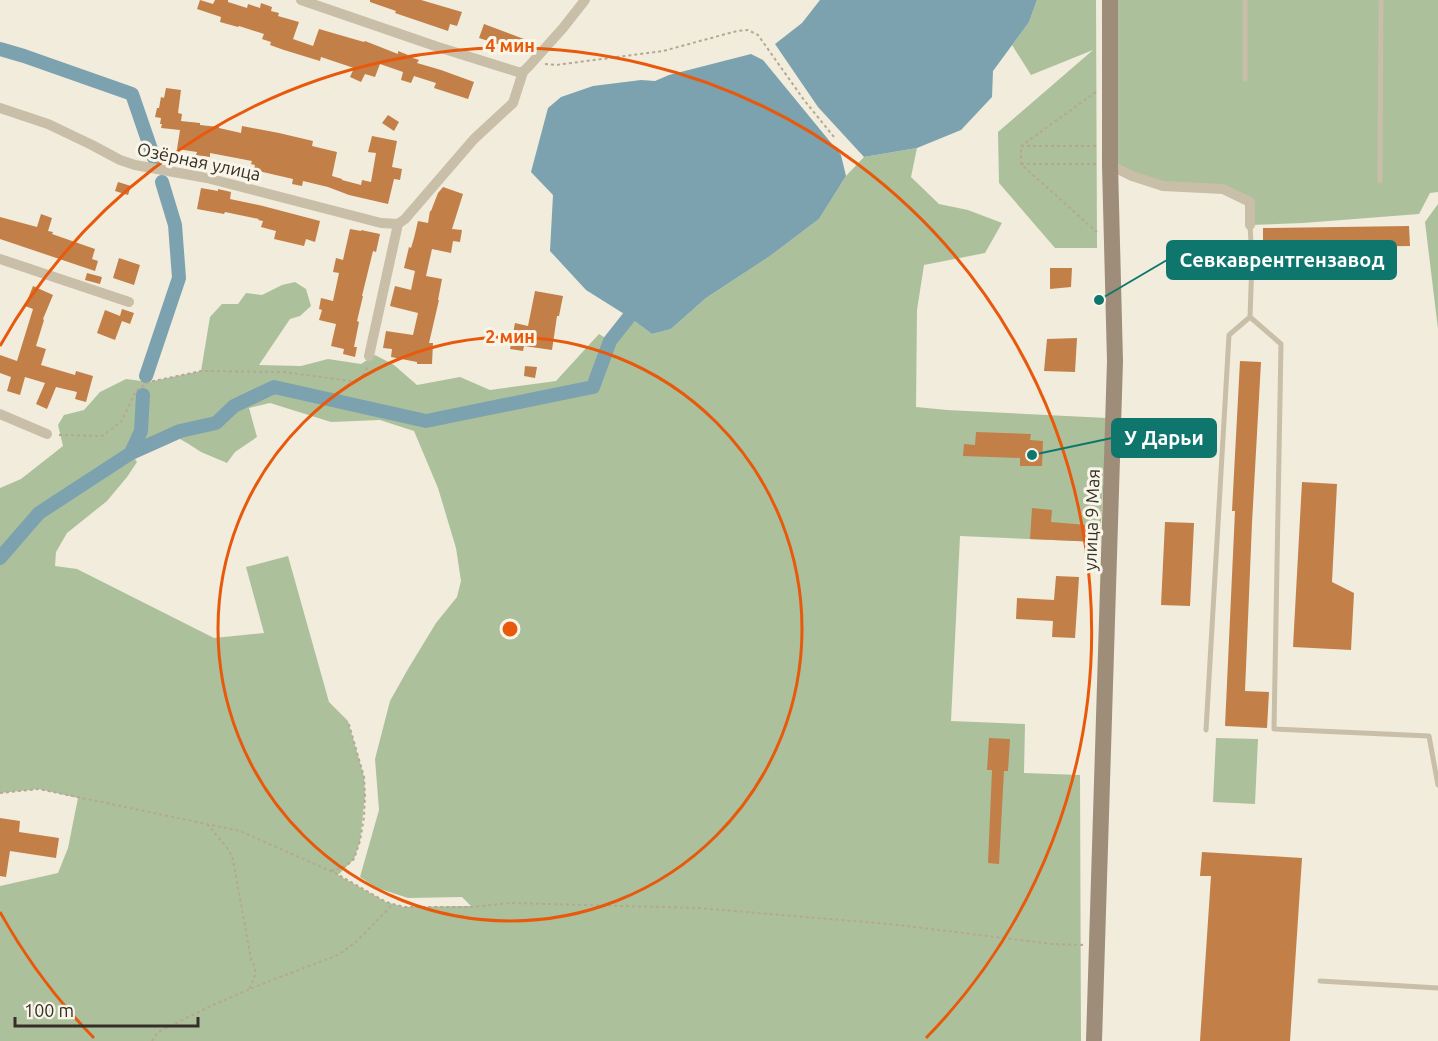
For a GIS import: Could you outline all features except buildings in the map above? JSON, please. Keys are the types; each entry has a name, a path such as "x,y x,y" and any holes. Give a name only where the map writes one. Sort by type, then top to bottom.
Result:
{"street":[{"path":"301,0 500,68 523,72"},
{"path":"369,356 398,224 405,219 474,139 513,103 523,72 585,0"},
{"name":"улица 9 Мая","path":"1094,1041 1115,361 1103,164 1110,0"},
{"name":"Озёрная улица","path":"0,108 48,124 120,160 135,165 207,178 381,223 398,224"},
{"path":"1103,164 1163,186 1222,189 1250,202 1250,225"},
{"path":"0,259 129,302"},
{"path":"0,414 47,434"}],"lane":[{"path":"1245,0 1245,79"},
{"path":"1380,181 1381,0"},
{"path":"1206,730 1229,335 1250,317 1252,260 1250,225"},
{"path":"1250,317 1281,344 1274,729 1429,736 1438,785"},
{"path":"1320,981 1438,988"}],"path":[{"path":"532,63 556,65 663,51 748,30 758,35 804,100 834,137"},
{"path":"1021,146 1096,92"},
{"path":"1021,146 1096,146"},
{"path":"1021,146 1021,164 1097,232"},
{"path":"1021,164 1103,164"},
{"path":"47,434 102,436 121,422 136,391 149,382 201,371 284,372 358,382 366,371 369,356"},
{"path":"330,871 346,866 354,859 364,817 364,777 348,721"},
{"path":"0,793 39,789 240,831 330,871 386,902 404,907 472,907 510,903 698,908 890,924 1053,944 1097,945"},
{"path":"207,824 229,850 233,860 250,959 256,973 249,990"},
{"path":"152,1041 158,1032 211,1005 338,956 356,942 393,904"}],"green space":[{"path":"1037,0 1096,0 1097,248 1055,248 999,183 998,132 1093,50 1031,75 1012,45 1029,22"},
{"path":"1110,0 1438,0 1438,192 1430,193 1419,214 1250,225 1250,202 1223,189 1163,186 1110,165"},
{"path":"917,148 911,177 939,204 968,210 1002,223 985,253 924,265 917,310 916,407 1107,418 1100,542 960,536 951,721 1025,724 1024,773 1080,775 1081,1041 0,1041 0,886 58,873 68,848 78,798 39,789 0,793 0,488 21,479 63,446 58,425 64,415 84,410 100,392 126,379 149,382 201,371 210,317 222,304 238,304 246,293 262,295 282,285 295,282 306,289 311,306 300,316 290,319 259,365 301,366 328,359 361,364 375,355 394,365 417,385 460,377 490,390 556,381 599,334 610,341 629,317 652,334 671,329 706,298 770,256 819,219 846,176 864,157","holes":["270,403 331,422 380,420 414,431 438,488 456,548 461,581 457,597 436,623 390,701 375,759 379,810 360,877 377,888 408,898 462,897 471,906 404,907 386,902 338,875 354,859 360,841 365,796 364,777 348,721 329,702 288,556 246,567 264,633 214,638 77,569 55,566 56,552 67,533 107,501 127,477 137,462 131,453 173,435 201,452 227,463 235,452 257,437 249,408"]},
{"path":"1438,204 1438,329 1425,222"},
{"path":"1216,738 1258,739 1255,804 1213,802"}],"water":[{"path":"820,0 1037,0 1029,22 993,71 992,97 961,130 917,148 864,157 818,107 775,44 802,23"},
{"path":"751,54 763,60 841,155 846,176 819,219 770,256 706,298 671,329 652,334 586,290 550,251 553,195 531,172 548,108 561,97 593,86 641,80 655,81 669,75"}],"waterway":[{"path":"0,49 132,94 154,158"},
{"path":"146,376 179,278 175,225 162,182"},
{"path":"0,558 39,513 131,453 180,431 216,423 234,406 274,387 426,421 593,387 610,341 629,317"},
{"path":"131,453 141,431 143,395"}],"place":[{"name":"Севкаврентгензавод","path":"1099,300"},
{"name":"У Дарьи","path":"1032,455"}]}
